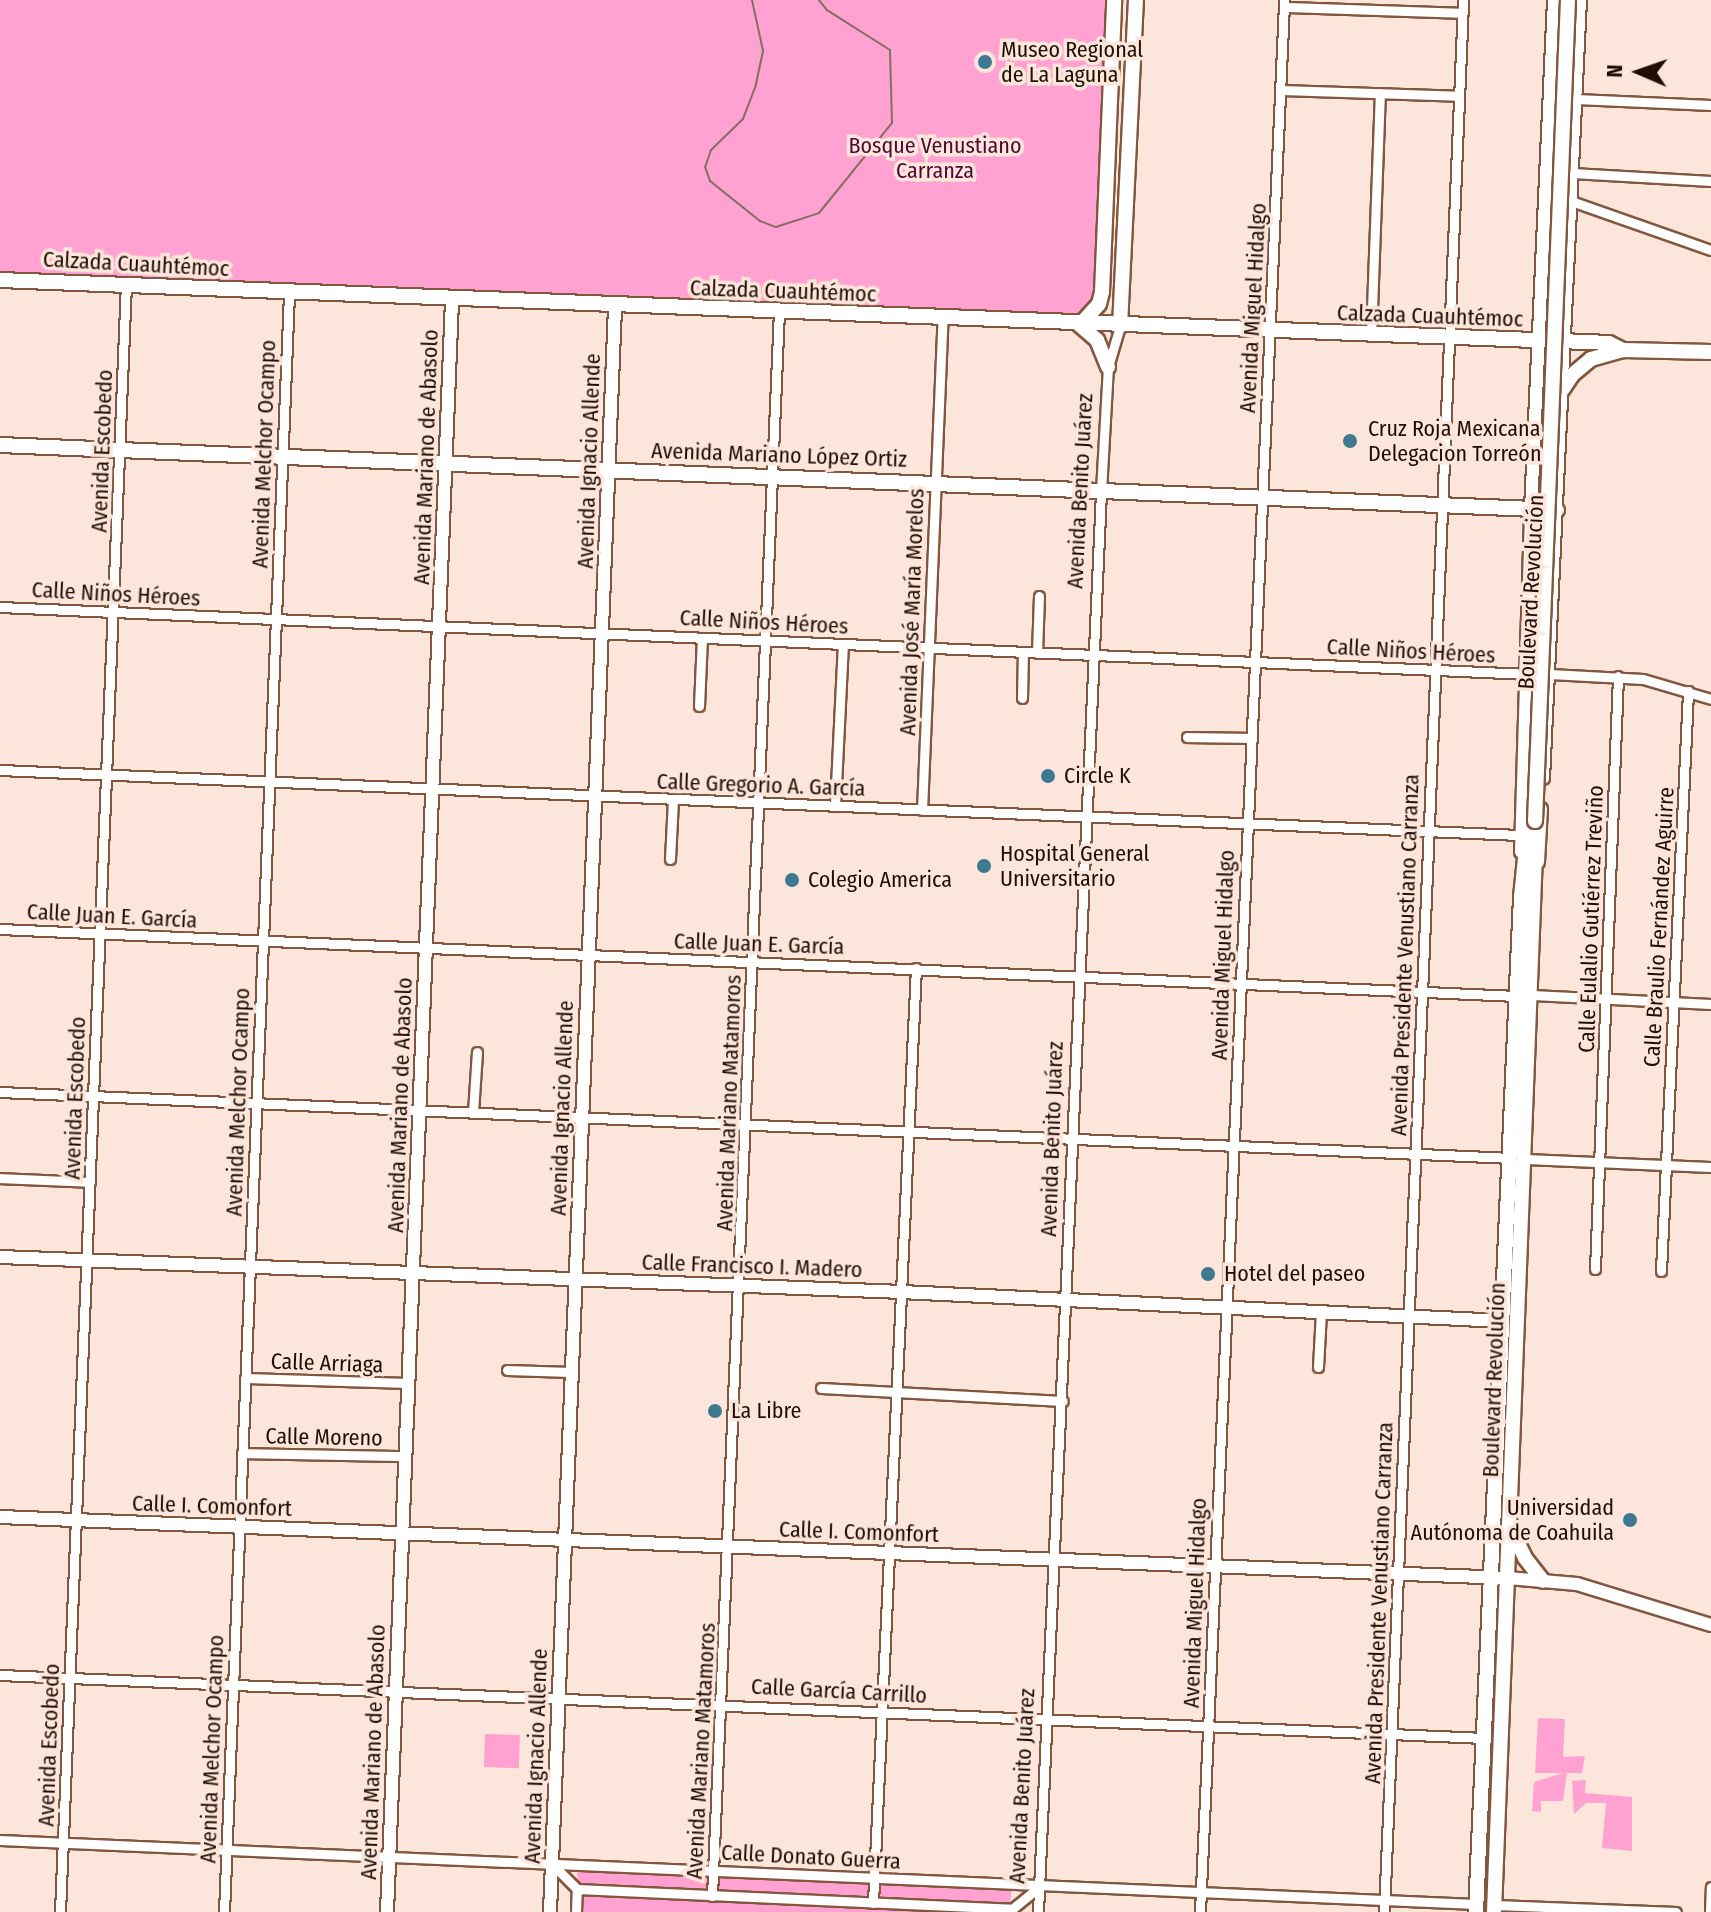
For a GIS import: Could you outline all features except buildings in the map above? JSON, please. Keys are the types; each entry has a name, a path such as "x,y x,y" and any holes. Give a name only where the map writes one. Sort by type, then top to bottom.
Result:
{"main road":[{"path":"1080,325 1099,304 1102,292 1114,0"},
{"name":"Avenida Benito Juárez","path":"1120,326 1136,0"},
{"name":"Boulevard Revolución","path":"1494,1908 1525,1159 1524,995 1561,0"},
{"name":"Boulevard Revolución","path":"1532,820 1568,0"},
{"path":"1111,80 1132,82"},
{"name":"Calzada Cuauhtémoc","path":"0,280 1080,325 1609,343 1623,350"},
{"name":"Avenida Benito Juárez","path":"1080,325 1097,340 1108,367"},
{"path":"1562,390 1591,359 1623,350 1711,352"},
{"name":"Avenida Mariano López Ortiz","path":"0,445 1557,510"},
{"path":"1476,1908 1510,1158 1524,995"},
{"path":"1510,1527 1525,1558 1543,1581"}],"street":[{"name":"Avenida Presidente Venustiano Carranza","path":"1384,1912 1463,0"},
{"path":"1529,897 1520,835 1554,0"},
{"name":"Boulevard Revolución","path":"1529,897 1550,674 1580,0"},
{"path":"1284,4 1462,13"},
{"name":"Avenida Miguel Hidalgo","path":"1200,1912 1284,4"},
{"path":"1281,90 1458,96"},
{"path":"1371,336 1380,93"},
{"path":"1576,99 1711,105"},
{"path":"1572,173 1711,181"},
{"path":"1571,201 1711,250"},
{"path":"1543,252 1554,258 1568,253"},
{"name":"Avenida Escobedo","path":"60,1912 126,285"},
{"name":"Avenida Melchor Ocampo","path":"224,1912 289,293"},
{"name":"Avenida Mariano de Abasolo","path":"387,1912 452,299"},
{"name":"Avenida Ignacio Allende","path":"550,1912 615,306"},
{"name":"Avenida Mariano Matamoros","path":"712,1896 741,1286 779,313"},
{"name":"Avenida José María Morelos","path":"922,810 943,319"},
{"name":"Avenida Benito Juárez","path":"1038,1912 1068,1300 1101,491 1108,367 1120,326"},
{"path":"1037,653 1039,596"},
{"name":"Calle Niños Héroes","path":"0,607 1526,674"},
{"path":"699,706 702,638"},
{"path":"835,806 843,644"},
{"path":"1022,698 1023,652"},
{"path":"1550,674 1618,676 1657,681 1711,699"},
{"name":"Calle Eulalio Gutiérrez Treviño","path":"1595,1269 1618,676"},
{"name":"Calle Braulio Fernández Aguirre","path":"1661,1271 1688,691"},
{"path":"1187,737 1251,738"},
{"name":"Calle Gregorio A. García","path":"0,770 1520,835"},
{"path":"670,859 673,799"},
{"name":"Calle Juan E. García","path":"0,929 1711,1004"},
{"path":"873,1903 916,968"},
{"path":"473,1112 477,1052"},
{"path":"0,1092 1510,1158"},
{"path":"1525,1159 1711,1167"},
{"path":"0,1178 90,1182"},
{"name":"Calle Francisco I. Madero","path":"0,1257 901,1292 1502,1321"},
{"path":"1318,1367 1321,1312"},
{"path":"507,1370 571,1372"},
{"name":"Calle Arriaga","path":"245,1378 408,1383"},
{"path":"821,1388 1063,1401"},
{"name":"Calle Moreno","path":"242,1453 405,1456"},
{"name":"Calle I. Comonfort","path":"0,1517 1508,1578 1616,1594 1711,1625"},
{"name":"Calle García Carrillo","path":"0,1675 1483,1738"},
{"name":"Calle Donato Guerra","path":"0,1840 1384,1900 1476,1908"},
{"path":"552,1864 577,1889 576,1912"},
{"path":"1012,1911 1040,1886"},
{"path":"1710,1912 1711,1887"},
{"name":"Calle Donato Guerra","path":"577,1889 1012,1911"},
{"path":"1494,1908 1676,1912"}],"green space":[{"name":"Bosque Venustiano Carranza","path":"0,0 1112,0 1097,284 1092,315 1080,314 1072,321 0,276"},
{"path":"1538,1718 1565,1719 1563,1757 1585,1756 1582,1773 1567,1773 1563,1801 1541,1801 1541,1812 1532,1811 1534,1782 1563,1773 1535,1773"},
{"path":"485,1734 520,1735 519,1768 484,1767"},
{"path":"1586,1780 1585,1793 1632,1797 1632,1851 1602,1848 1606,1803 1586,1803 1574,1814 1572,1781"},
{"path":"577,1868 711,1873 711,1891 717,1891 717,1874 868,1882 869,1897 877,1897 877,1882 1012,1888 1010,1902 1015,1903 1015,1912 583,1912 584,1888 578,1887"}],"tram line":[{"path":"752,0 763,51 756,85 743,119 711,150 705,167 710,181 760,221 776,227 819,213 892,123 890,50 827,10 819,0"}],"place":[{"name":"Museo Regional de La Laguna","path":"985,62"},
{"name":"Cruz Roja Mexicana Delegacion Torreón","path":"1350,441"},
{"name":"Circle K","path":"1048,776"},
{"name":"Hospital General Universitario","path":"984,866"},
{"name":"Colegio America","path":"792,880"},
{"name":"Hotel del paseo","path":"1208,1274"},
{"name":"La Libre","path":"715,1411"},
{"name":"Universidad Autónoma de Coahuila","path":"1630,1520"}]}
